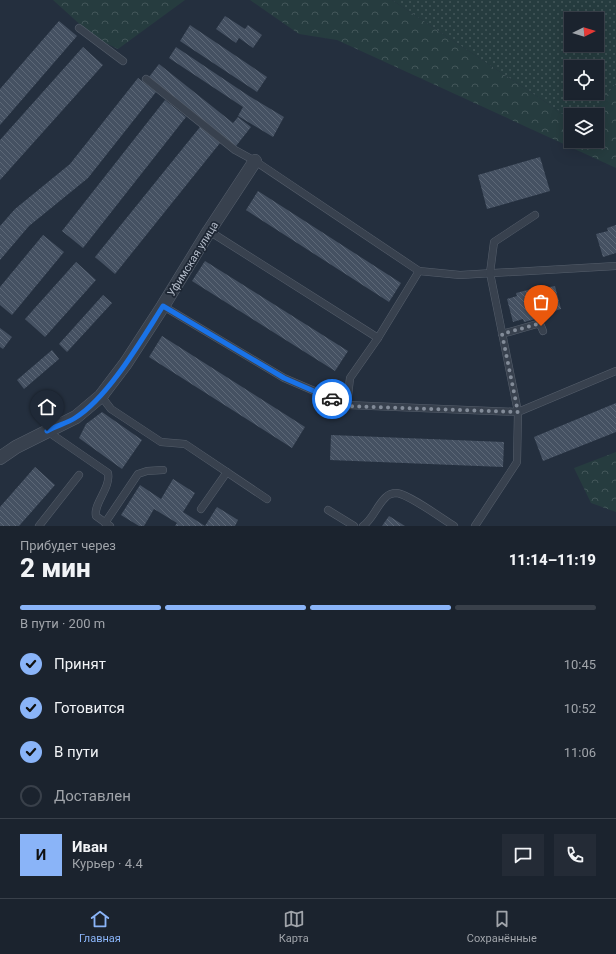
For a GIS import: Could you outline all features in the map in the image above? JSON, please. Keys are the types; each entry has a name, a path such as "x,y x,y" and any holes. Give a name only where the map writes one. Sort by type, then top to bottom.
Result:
{"street":[{"name":"Уфимская улица","path":"0,458 16,447 76,417 101,396 126,363 255,161"}],"lane":[{"path":"79,28 123,61"},
{"path":"146,79 235,150 255,161 420,271 460,275 616,266"},
{"path":"475,526 516,462 518,412 490,274 494,242 535,215"},
{"path":"209,231 378,338"},
{"path":"347,406 350,378 378,338 420,271"},
{"path":"163,306 284,378 347,406 518,412 616,371"},
{"path":"502,334 537,324 541,326 543,331"},
{"path":"101,396 111,409 161,442 185,444 267,499"},
{"path":"47,431 108,473 108,480 95,512 96,516 107,524 138,474 163,470"},
{"path":"201,510 226,472"},
{"path":"39,526 79,475"},
{"path":"363,526 368,522 381,502 388,495 396,493 405,496 454,526"},
{"path":"328,510 354,526"}],"green space":[{"path":"53,0 185,0 118,49 95,38"},
{"path":"250,0 392,0 564,114 564,144 337,40 299,34"},
{"path":"392,0 616,0 616,83 604,99 604,60 564,60 564,100 603,100 597,108 564,108 564,114"},
{"path":"616,83 616,168 572,148 604,148 604,108 597,108"},
{"path":"616,452 616,512 591,503 574,468"}],"building":[{"path":"225,16 245,29 248,25 262,35 253,48 239,38 236,43 216,29"},
{"path":"59,21 77,36 0,125 0,89"},
{"path":"190,25 267,77 257,92 180,41"},
{"path":"83,47 103,65 0,180 0,140"},
{"path":"176,47 249,96 284,117 273,137 238,116 243,107 169,58"},
{"path":"159,64 233,123 238,117 251,127 236,146 149,77"},
{"path":"138,78 156,92 88,178 29,226 0,260 0,226 15,209 70,164"},
{"path":"165,100 186,117 83,248 62,231"},
{"path":"200,127 220,143 115,274 95,257"},
{"path":"540,157 550,191 487,209 478,175"},
{"path":"258,191 401,283 389,302 246,210"},
{"path":"616,225 616,253 603,257 596,234 608,231 607,228"},
{"path":"43,235 64,252 12,315 0,305 0,287"},
{"path":"205,261 348,351 335,371 192,281"},
{"path":"76,262 96,280 45,337 25,319"},
{"path":"543,286 544,288 555,286 561,309 550,312 551,315 524,322 523,319 513,322 507,299 517,296 516,293"},
{"path":"103,295 112,303 67,352 59,344"},
{"path":"0,328 12,337 3,349 0,347"},
{"path":"162,336 305,427 292,448 149,357"},
{"path":"52,350 59,359 24,389 17,380"},
{"path":"616,403 616,432 543,461 534,437"},
{"path":"102,412 142,440 122,469 79,438 86,424"},
{"path":"331,435 504,442 503,467 330,460"},
{"path":"35,467 55,485 19,526 0,526 0,507"},
{"path":"173,479 195,493 183,512 205,526 175,526 177,523 154,509 144,526 139,526 121,515 140,485 161,499"},
{"path":"217,507 238,520 235,526 205,526"},
{"path":"389,516 405,526 382,526"}],"way so far":[{"path":"332,399 347,406 518,412 502,334 537,324 541,326"}],"route":[{"path":"47,431 76,417 101,396 126,363 163,306 284,378 332,399"}]}
